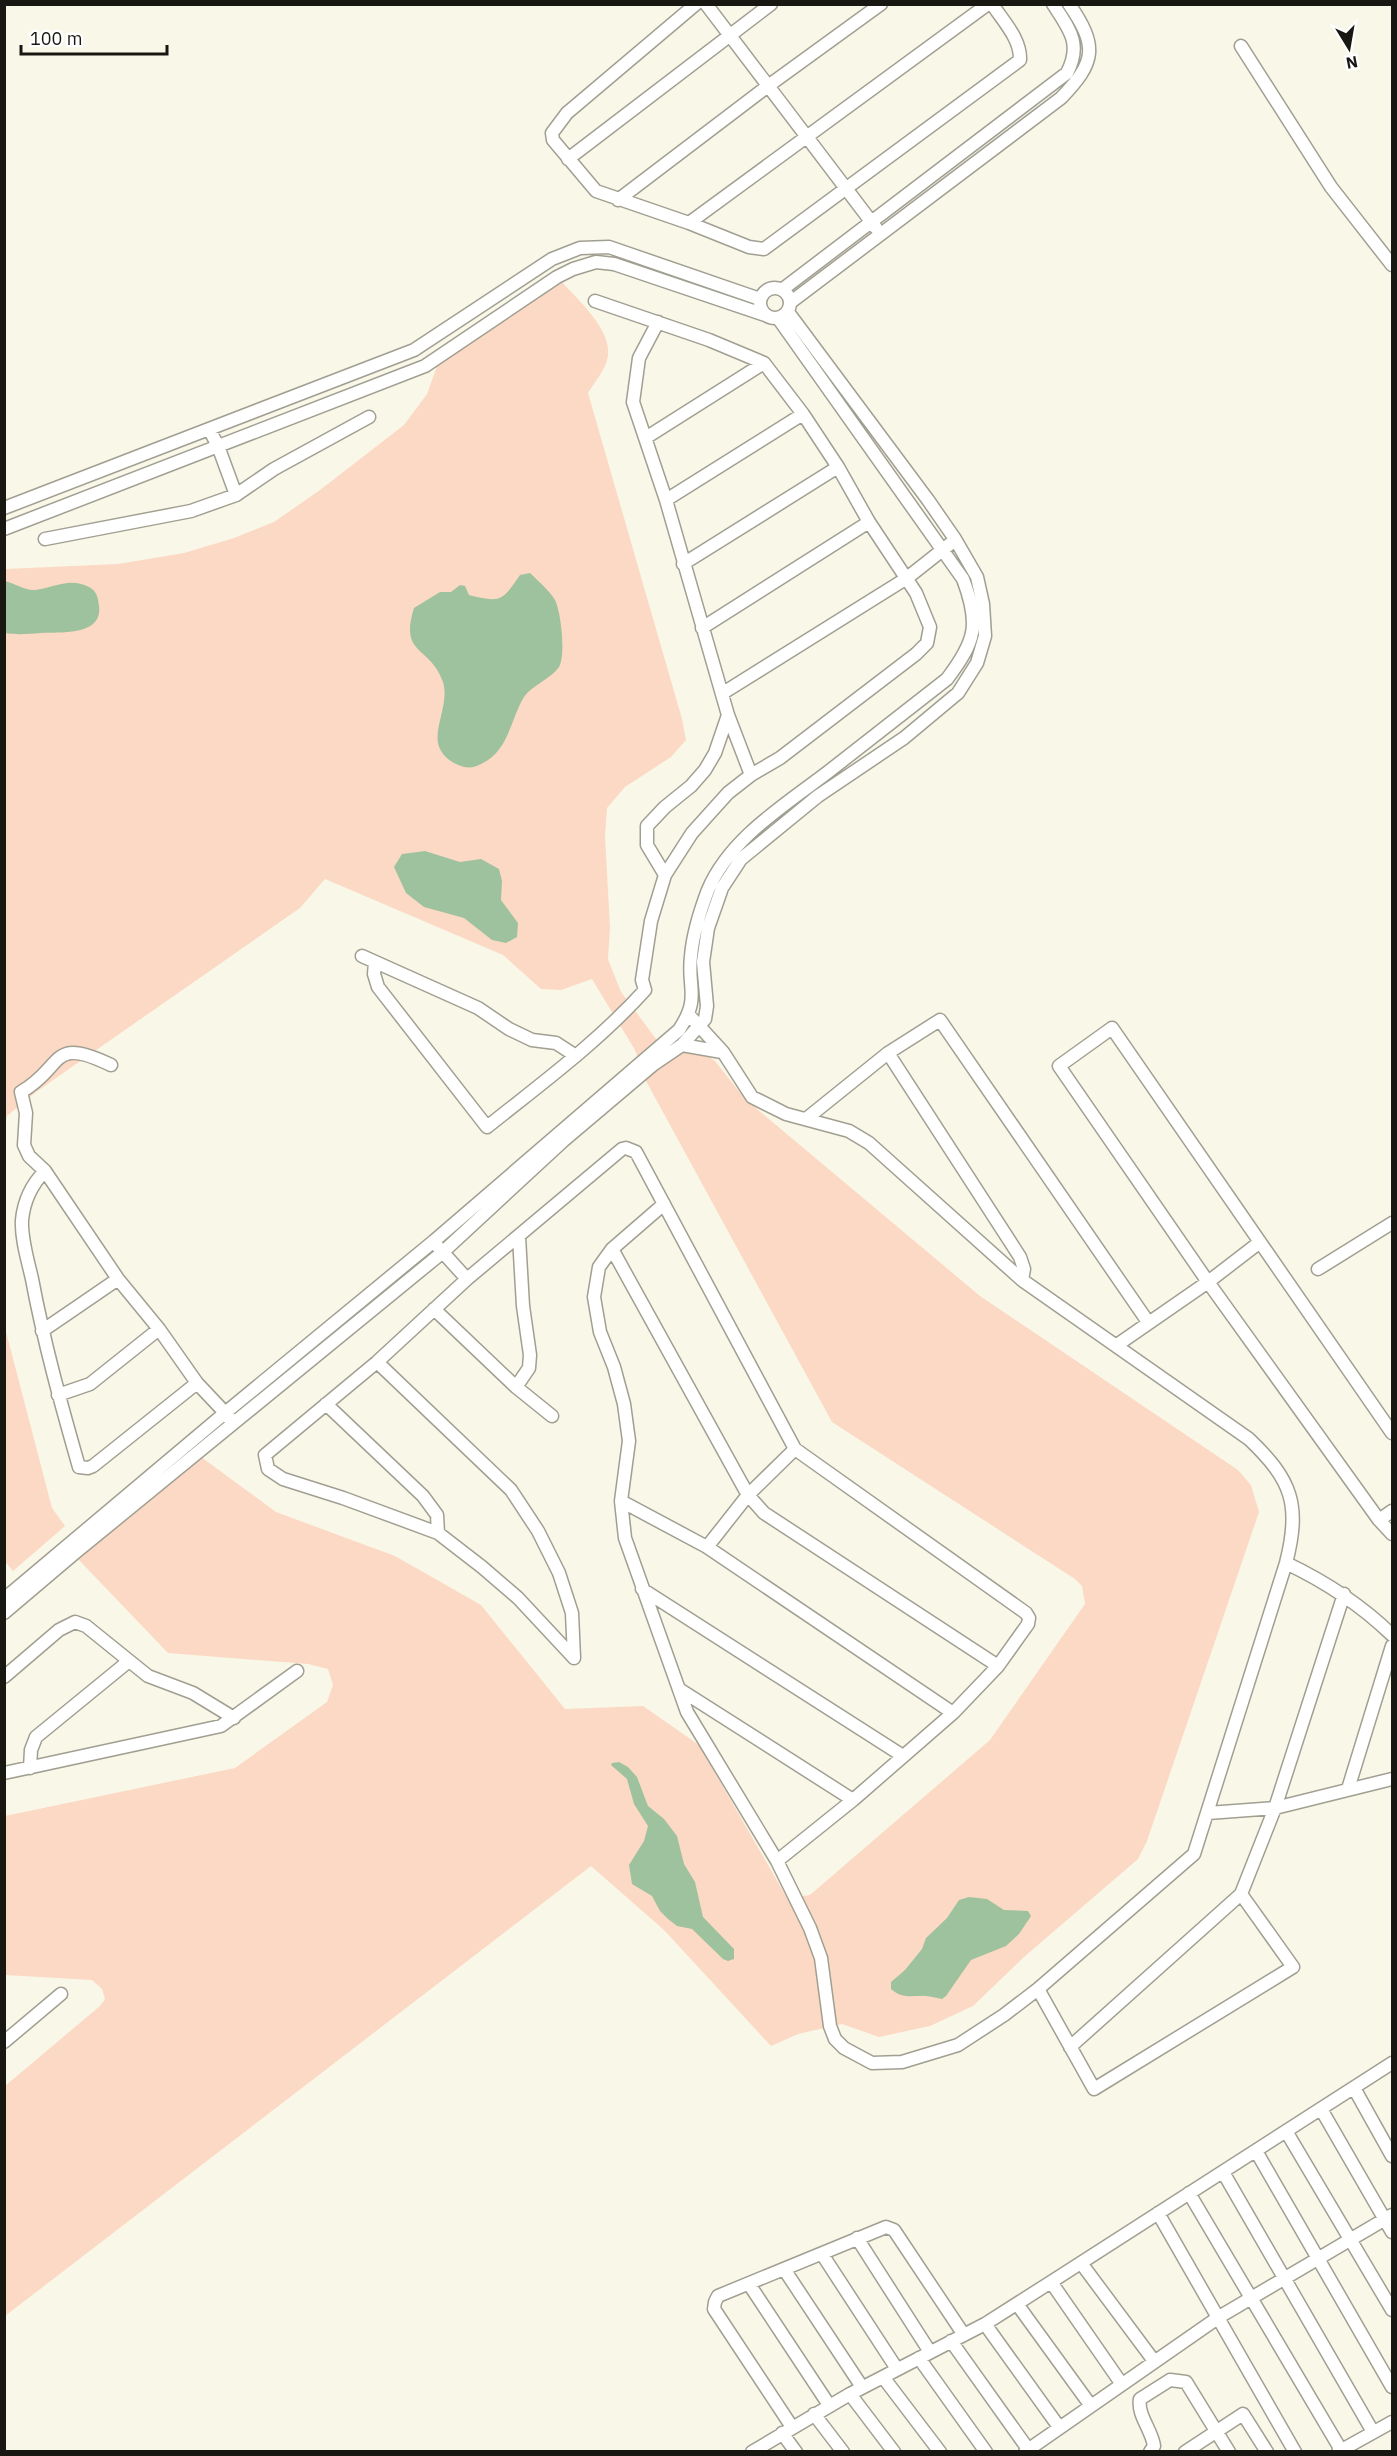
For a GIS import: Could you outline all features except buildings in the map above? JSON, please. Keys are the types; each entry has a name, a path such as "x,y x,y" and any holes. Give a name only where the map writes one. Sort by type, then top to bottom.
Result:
{"street":[{"path":"689,223 990,4 1017,42 1020,60 911,138 764,249 749,247 689,223 596,191 553,140 552,133 567,113 696,4"},
{"path":"706,4 807,136 844,189 882,235"},
{"path":"568,159 771,4"},
{"path":"618,200 881,4"},
{"path":"1053,4 1071,30 1075,47 1074,60 1067,74 783,289 773,288 765,291 760,300 761,309 781,312 1061,98 1082,77 1088,61 1089,45 1086,33 1069,4"},
{"path":"1241,46 1331,188 1392,265"},
{"path":"4,508 414,350 552,259 580,248 609,247 760,300"},
{"path":"4,529 425,366 557,277 590,264 614,264 781,312 921,490 955,539 977,577 983,604 986,636 977,663 958,693 904,738 819,796 741,859 722,888 708,928 704,962 707,1006 705,1019 682,1045 654,1064 563,1141 443,1252 4,1613"},
{"path":"781,312 788,295 783,289"},
{"path":"375,962 374,974 378,987 487,1127 576,1056 620,1017 645,990 642,980 651,921 665,875 692,833 728,793 751,774 780,758 916,654 927,643 930,627 907,578 869,522 838,467 803,414 764,363 708,340 595,301"},
{"path":"4,1599 434,1241 679,1030 689,1015 692,1004 690,959 694,935 710,887 721,867 758,827 947,679 963,657 972,633 973,607 963,579 781,312"},
{"path":"658,322 639,358 633,402 647,437 728,715 751,774"},
{"path":"647,437 764,363"},
{"path":"666,500 803,414"},
{"path":"45,539 192,511 236,495 274,469 369,417"},
{"path":"209,429 218,446 236,495"},
{"path":"683,564 838,467"},
{"path":"702,628 869,522"},
{"path":"723,693 907,578 955,539"},
{"path":"665,875 647,845 647,826 705,770 728,715"},
{"path":"362,956 478,1008 509,1029 532,1040 556,1043 576,1056"},
{"path":"664,1204 612,1250 598,1267 594,1297 600,1332 624,1404 628,1441 621,1501 625,1538 642,1589 687,1712 777,1861 810,1928 821,1958 830,2025 835,2039 844,2048 872,2063 902,2062 958,2045 1004,2015 1038,1989 1194,1854 1286,1563 1294,1533 1292,1506 1284,1480 1273,1462 1249,1440 1022,1280 868,1143 849,1131 786,1114 752,1097 723,1052 689,1015"},
{"path":"806,1119 888,1053 940,1020 1148,1322"},
{"path":"1392,1433 1112,1028 1059,1066 1208,1282 1379,1520 1392,1534"},
{"path":"682,1045 723,1052"},
{"path":"111,1065 83,1053 68,1053 52,1063 35,1084 21,1092 26,1113 24,1145 29,1156 45,1171 118,1279 159,1329 197,1383 235,1424"},
{"path":"888,1053 1020,1257 1024,1269 1022,1280"},
{"path":"377,1362 510,1490 538,1531 559,1573 572,1613 574,1658 518,1598 482,1566 438,1533 283,1479 268,1468 265,1455 377,1362 467,1279 626,1148 636,1152 795,1449 1026,1613 1029,1618 1028,1624 998,1666 953,1713 853,1800 777,1861"},
{"path":"45,1171 33,1184 25,1202 22,1222 42,1331 79,1467 88,1468 197,1383"},
{"path":"1318,1269 1392,1223"},
{"path":"516,1387 529,1368 530,1355 523,1306 519,1237"},
{"path":"434,1241 467,1279"},
{"path":"1117,1345 1208,1282 1260,1242"},
{"path":"612,1250 748,1495 764,1513 998,1666"},
{"path":"42,1331 118,1279"},
{"path":"434,1309 516,1387 552,1416"},
{"path":"58,1395 90,1384 159,1329"},
{"path":"326,1404 423,1496 437,1515 438,1533"},
{"path":"707,1547 748,1495 795,1449"},
{"path":"621,1501 707,1547 953,1713"},
{"path":"1379,1520 1392,1511"},
{"path":"1286,1563 1344,1594 1371,1614 1392,1635"},
{"path":"642,1589 903,1756"},
{"path":"1070,2047 1241,1894 1275,1808 1344,1594"},
{"path":"4,1677 59,1630 75,1622 86,1626 148,1676 193,1693 234,1718"},
{"path":"1348,1789 1392,1646"},
{"path":"30,1768 31,1750 36,1737 129,1661"},
{"path":"4,1773 221,1726 297,1671"},
{"path":"679,1689 853,1800"},
{"path":"1208,1813 1275,1808 1392,1779"},
{"path":"1038,1989 1094,2089 1293,1967 1241,1894"},
{"path":"4,2042 62,1994"},
{"path":"752,2451 862,2387 985,2324 1389,2066 1392,2080"},
{"path":"1354,2088 1392,2156"},
{"path":"1321,2109 1389,2217 1392,2232"},
{"path":"1286,2131 1392,2310"},
{"path":"1256,2151 1392,2387"},
{"path":"1223,2172 1373,2432"},
{"path":"1190,2193 1340,2451 1392,2422"},
{"path":"1158,2213 1220,2317 1295,2451"},
{"path":"951,2341 1027,2450 1121,2383 1220,2317 1389,2217"},
{"path":"796,2451 787,2430 714,2309 718,2296 886,2227 894,2230 964,2335"},
{"path":"857,2238 925,2355 986,2451"},
{"path":"822,2254 897,2369"},
{"path":"1081,2263 1154,2361"},
{"path":"784,2269 862,2387"},
{"path":"1051,2282 1121,2383"},
{"path":"749,2284 829,2405"},
{"path":"1017,2304 1091,2406"},
{"path":"985,2324 1059,2427"},
{"path":"883,2376 940,2451"},
{"path":"1150,2451 1154,2446 1153,2436 1139,2407 1140,2399 1170,2380 1186,2382 1229,2451"},
{"path":"850,2394 894,2451"},
{"path":"814,2414 843,2451"},
{"path":"1185,2451 1240,2414 1245,2415 1267,2451"}],"shaded area":[{"path":"558,278 592,316 606,338 607,360 588,393 682,719 686,740 671,757 625,787 607,808 605,836 610,928 608,959 621,992 671,1059 683,1051 698,1049 715,1061 745,1099 980,1296 1238,1470 1251,1485 1259,1512 1147,1841 1138,1859 1024,1957 973,2006 930,2026 879,2037 842,2024 798,2034 771,2046 664,1930 591,1866 5,2316 5,2086 100,2006 105,1999 102,1989 92,1980 5,1975 5,1816 235,1768 327,1702 333,1685 328,1669 308,1664 168,1653 78,1559 201,1457 276,1512 395,1556 481,1605 565,1709 643,1706 699,1745 787,1898 810,1895 990,1740 1085,1604 1082,1586 1075,1579 832,1422 646,1081 635,1050 592,979 561,990 541,989 503,955 325,879 300,908 36,1092 7,1116 5,1127 5,569 118,564 184,553 234,538 274,522 320,490 404,425 427,394 440,358"},
{"path":"530,573 550,593 557,606 562,644 559,667 524,697 498,751 477,766 460,766 444,756 440,749 438,734 445,691 437,670 413,643 410,635 414,608 440,592 451,592 460,585 465,586 469,595 488,599 500,598 520,575"},
{"path":"5,581 31,590 68,583 82,584 92,589 98,598 98,616 94,623 87,627 69,632 5,633"},
{"path":"425,851 460,862 481,859 499,869 502,881 501,900 518,923 517,937 506,943 492,940 464,918 424,907 406,893 394,867 402,854"},
{"path":"4,1324 52,1508 65,1526 13,1571 4,1560"},
{"path":"619,1762 628,1767 637,1777 648,1806 664,1819 677,1836 684,1864 695,1882 703,1917 734,1949 734,1959 728,1961 723,1959 692,1929 677,1926 660,1911 652,1896 632,1884 629,1865 644,1841 648,1826 634,1804 627,1779 611,1765"},
{"path":"969,1897 987,1899 1004,1910 1028,1911 1031,1916 1019,1934 1006,1946 971,1960 942,1999 905,1996 891,1989 891,1982 905,1970 922,1949 926,1938 947,1918 959,1900"}]}
